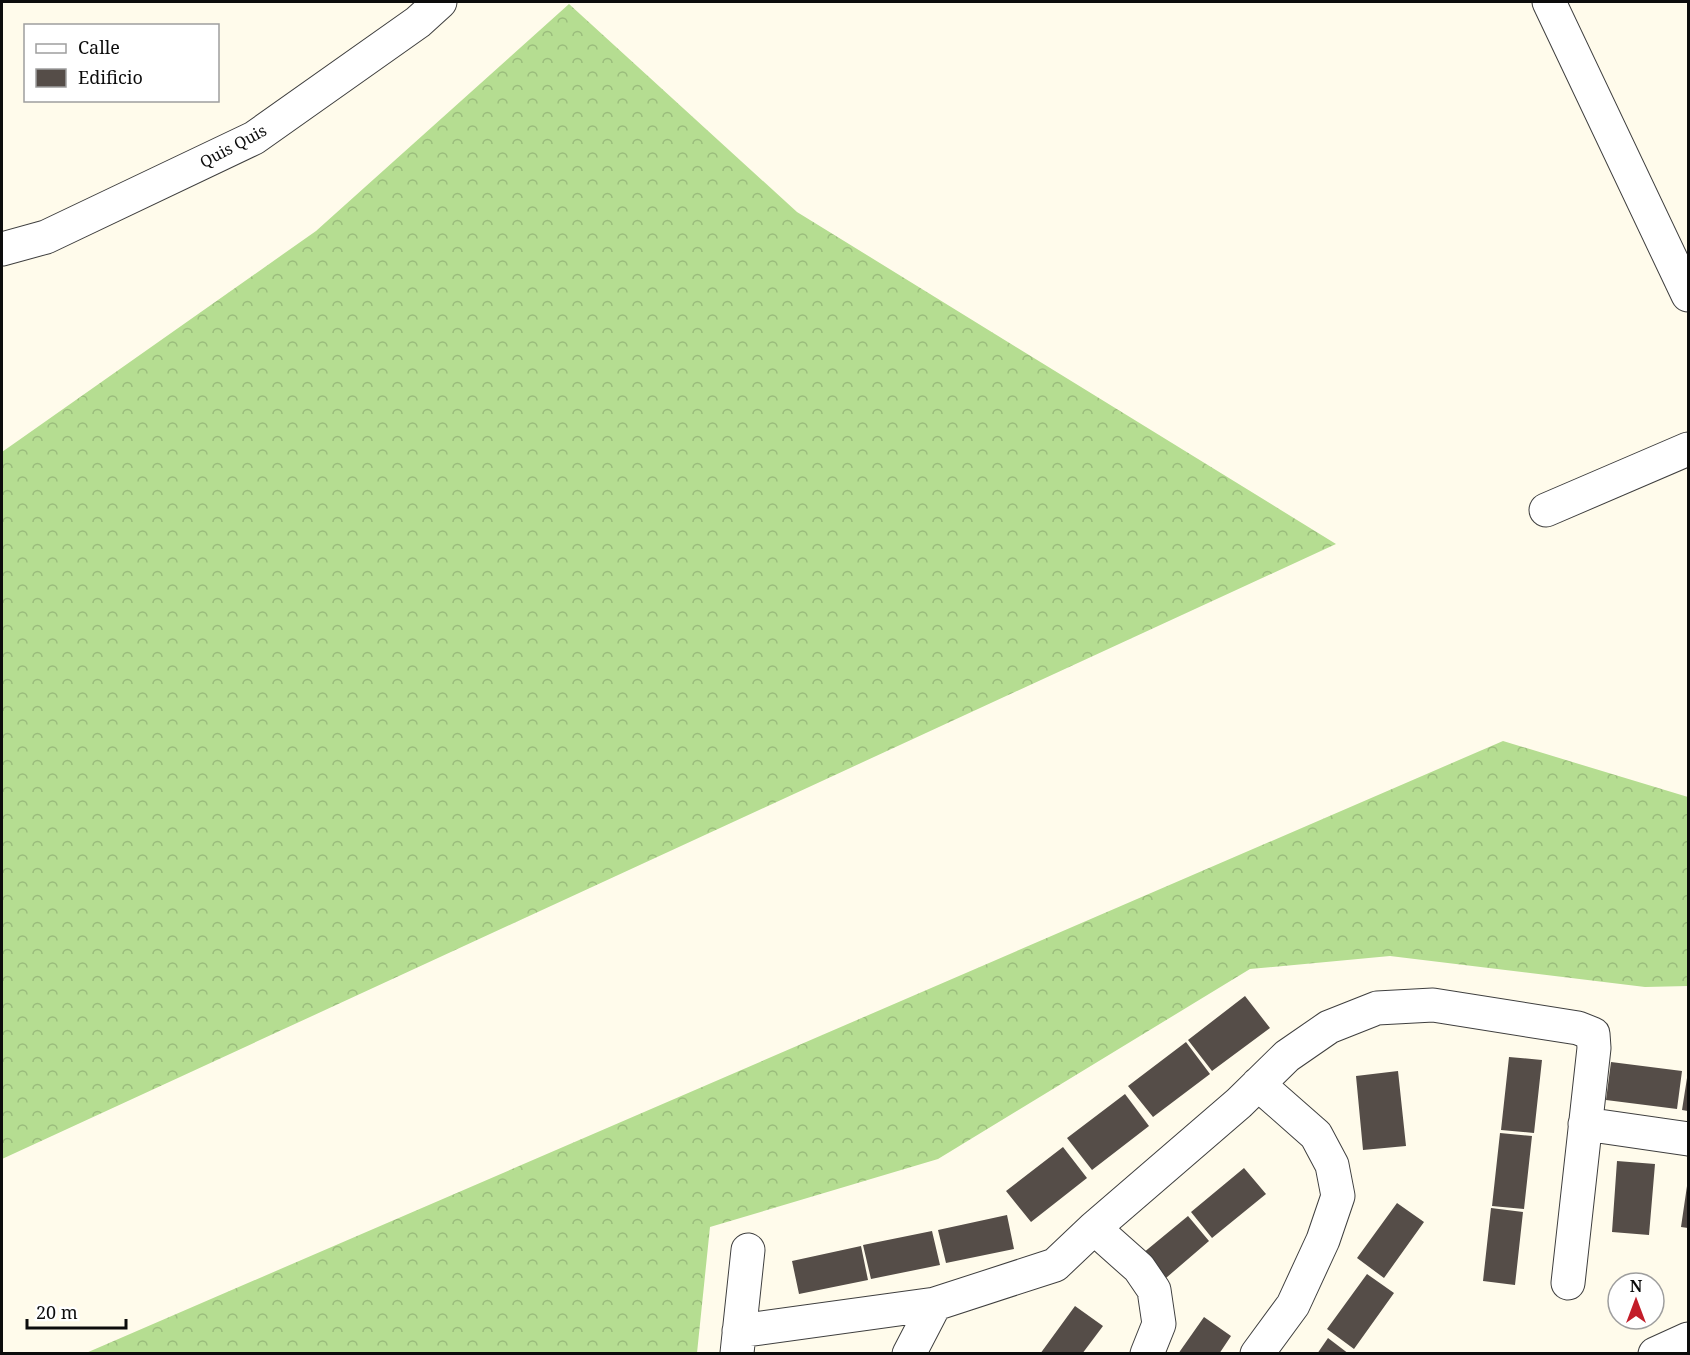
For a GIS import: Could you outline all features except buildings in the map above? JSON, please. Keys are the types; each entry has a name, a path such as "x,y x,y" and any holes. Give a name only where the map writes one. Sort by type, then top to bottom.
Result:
{"street":[{"name":"Quis Quis","path":"2,249 46,237 254,138 418,22 440,2"},
{"path":"1549,2 1689,296"},
{"path":"1546,510 1689,449"},
{"path":"748,1250 738,1342 935,1304 1055,1265 1094,1228 1239,1103 1287,1056 1329,1027 1377,1008 1433,1005 1578,1028 1593,1034 1594,1048 1568,1283"},
{"path":"1257,1353 1293,1305 1323,1240 1338,1196 1332,1165 1316,1135 1258,1084"},
{"path":"1585,1124 1689,1139"},
{"path":"1094,1228 1139,1268 1154,1290 1159,1324 1147,1353"},
{"path":"909,1353 935,1304"},
{"path":"1655,1353 1689,1339"}],"green space":[{"path":"569,4 797,212 1336,544 2,1159 2,452 316,231"},
{"path":"1503,741 1688,797 1688,986 1645,987 1390,956 1250,969 938,1159 710,1227 697,1353 86,1353"}]}
